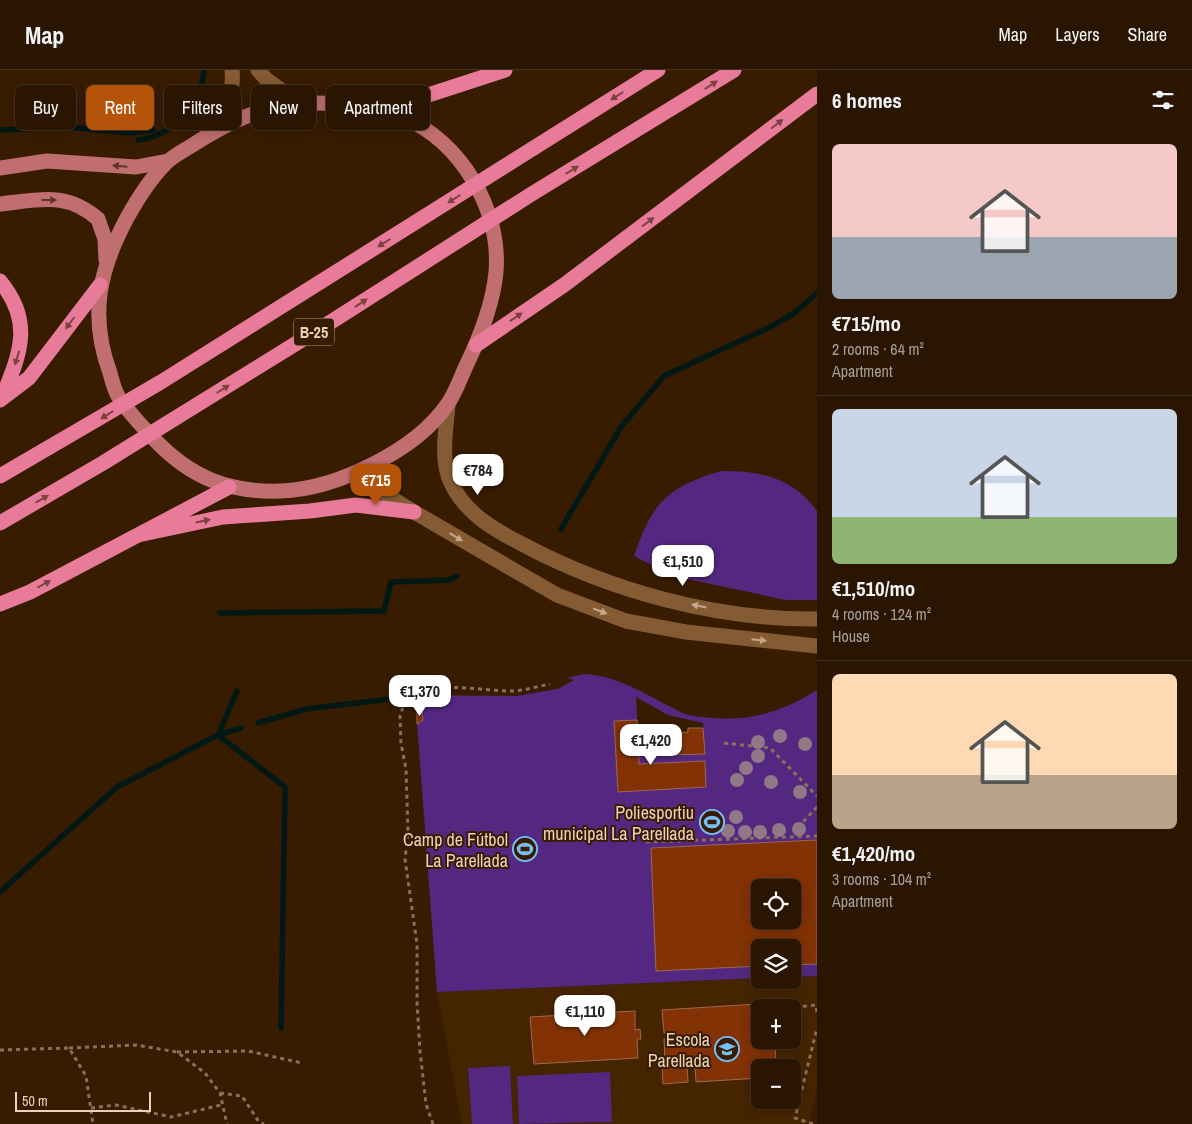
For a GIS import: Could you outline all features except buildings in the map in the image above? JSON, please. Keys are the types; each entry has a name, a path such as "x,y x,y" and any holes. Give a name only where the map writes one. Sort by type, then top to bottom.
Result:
{"highway":[{"path":"430,94 505,70"},
{"name":"B-25","path":"0,476 161,382 658,70"},
{"name":"B-25","path":"0,523 182,414 530,195 734,70"},
{"path":"476,345 564,285 817,94"},
{"path":"0,280 12,297 19,312 22,333 19,356 1,399"},
{"path":"1,399 29,378 100,284"},
{"path":"0,604 30,592 229,487"},
{"path":"138,535 223,517 310,512 356,505 414,512"}],"main road":[{"path":"215,130 168,161 146,184 116,239 100,284 98,316 102,351 118,396 173,460 199,475 229,487 282,491 354,475 418,436 448,405 476,345 489,307 496,270 490,217 472,176 456,156 427,130"},
{"path":"0,168 47,161 136,167 168,161"},
{"path":"0,204 49,199 73,202 88,210 98,219 105,240 106,264"}],"street":[{"path":"232,70 232,85"},
{"path":"258,70 274,85"},
{"path":"448,405 445,445 446,466 451,482 474,514 496,530 550,559 627,589 701,607 756,615 817,619"},
{"path":"354,475 557,595 626,621 686,632 817,646"}],"path":[{"path":"433,1124 426,1104 420,1051 417,1002 417,944 405,859 408,834 406,778 400,717 405,698 418,691 451,688 513,691 550,684"},
{"path":"724,743 770,748 817,796"},
{"path":"797,836 800,824 817,807"},
{"path":"646,842 817,836"},
{"path":"801,1007 816,1005 817,1013"},
{"path":"813,1124 795,1118 817,1028"},
{"path":"0,1050 136,1045 177,1052 248,1051 302,1064"},
{"path":"69,1048 86,1076 93,1124"},
{"path":"177,1052 205,1073 220,1093 227,1124"},
{"path":"220,1093 242,1096 259,1122 264,1124"},
{"path":"91,1108 116,1105 172,1117 222,1106"}],"shaded area":[{"path":"721,471 749,472 775,478 797,490 817,511 817,600 786,600 673,576 634,556 648,523 655,510 664,500 674,491 687,484"},
{"path":"584,674 611,679 623,683 683,713 694,716 728,719 768,713 792,704 817,690 817,976 801,977 801,939 751,939 751,978 437,992 415,695 516,696 558,689 574,680 567,678","holes":["636,697 668,715 703,723 704,753 639,756"]},
{"name":"Escola Parellada","path":"817,976 817,1086 809,1124 557,1124 612,1122 517,1076 519,1124 513,1124 510,1067 468,1068 472,1124 462,1124 437,992 751,978 751,989 801,989 801,977","holes":["635,1011 635,1030 640,1030 641,1039 637,1039 637,1058 534,1064 530,1017"]},
{"path":"510,1066 513,1124 472,1124 468,1068"},
{"path":"610,1072 612,1122 519,1124 517,1076"}],"waterway":[{"path":"138,140 162,132 183,117 198,95 204,70"},
{"path":"0,130 68,127 86,129"},
{"path":"98,130 129,133 153,130"},
{"path":"561,529 621,427 664,376 768,328 793,314 817,293"},
{"path":"220,613 384,611 391,582 449,580 457,576"},
{"path":"237,691 218,735 285,787 281,1028"},
{"path":"258,723 306,709 390,699"},
{"path":"0,892 117,787 218,735 241,728"}],"place":[{"name":"Poliesportiu municipal La Parellada","path":"712,822"},
{"name":"Camp de Fútbol La Parellada","path":"525,849"},
{"name":"Escola Parellada","path":"727,1049"}]}
